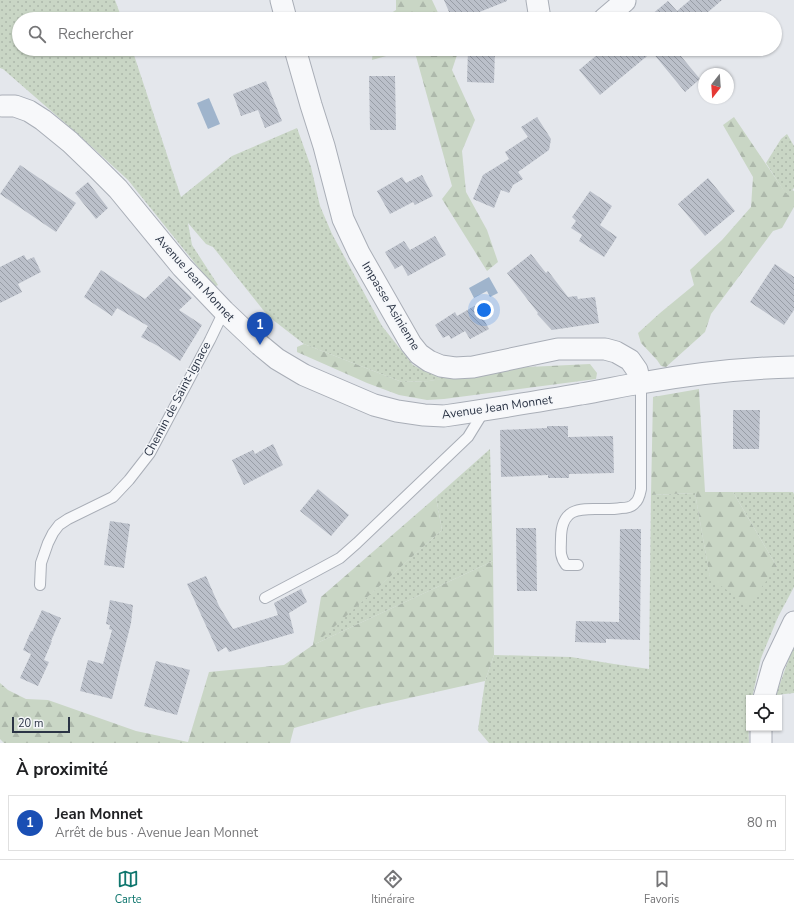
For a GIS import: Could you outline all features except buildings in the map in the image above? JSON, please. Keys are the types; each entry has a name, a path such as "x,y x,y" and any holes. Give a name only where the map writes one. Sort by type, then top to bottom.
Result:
{"street":[{"path":"281,0 284,12"},
{"path":"537,0 539,12"},
{"path":"612,12 625,1"},
{"name":"Impasse Asinienne","path":"297,56 326,152 343,219 359,253 411,344 419,354 435,364 455,368 472,367 558,349 605,349 616,352 630,360 637,370 640,383"},
{"name":"Avenue Jean Monnet","path":"1,102 29,111 43,120 70,142 118,189 182,267 224,311 277,359 304,375 374,405 397,411 444,416 582,394 640,383 728,371 794,367"},
{"path":"765,695 773,666 794,622"},
{"path":"761,731 761,743"}],"lane":[{"name":"Chemin de Saint-Ignace","path":"40,585 41,563 53,532 59,525 68,519 113,497 130,480 150,453 224,311"},
{"path":"578,565 566,565 561,558 561,532 564,521 571,513 577,510 614,510 629,507 635,504 640,497 640,383"},
{"path":"264,598 316,572 340,558 468,437 485,410"}],"green space":[{"path":"0,0 115,0 119,12 12,12 12,56 134,56 181,197 232,156 297,128 311,167 320,206 332,234 382,326 413,365 429,373 452,378 402,382 304,344 268,316 213,247 206,244 188,223 192,245 218,285 214,287 128,180 81,137 0,68"},
{"path":"396,0 432,0 438,12 393,12 396,10"},
{"path":"372,56 386,56 372,60"},
{"path":"416,56 457,56 452,70 475,120 462,151 466,192 487,230 498,262 487,271 442,199 452,186"},
{"path":"734,117 787,195 792,190 794,191 794,207 782,228 773,231 711,314 705,332 666,367 661,366 641,343 638,333 694,285 690,270 722,240 751,207 753,177 723,125"},
{"path":"787,134 794,146 794,188 787,196 766,163 781,139"},
{"path":"304,344 402,382 429,381 506,368 590,364 597,373 596,379 427,400 399,395 367,383 297,352 297,347"},
{"path":"699,389 705,492 733,492 777,567 748,605 710,578 695,493 651,495 653,397"},
{"path":"490,449 493,561 313,645 442,530 436,497"},
{"path":"733,492 793,492 794,494 794,587 778,617 761,658 753,695 746,695 746,731 749,731 749,743 489,743 478,730 485,681 494,655 571,657 649,669 651,495 695,493 710,577 777,567"},
{"path":"436,497 442,530 315,644 493,561 494,655 485,681 365,708 294,728 290,743 4,743 0,739 0,683 8,690 26,699 48,700 136,731 188,742 209,672 284,665 313,645 321,597"},
{"path":"794,644 794,693 776,695"}],"water":[{"path":"209,98 220,124 208,129 197,103"},
{"path":"489,277 498,293 490,297 487,291 474,298 469,288"}],"place":[{"name":"Jean Monnet","path":"260,345"}]}
